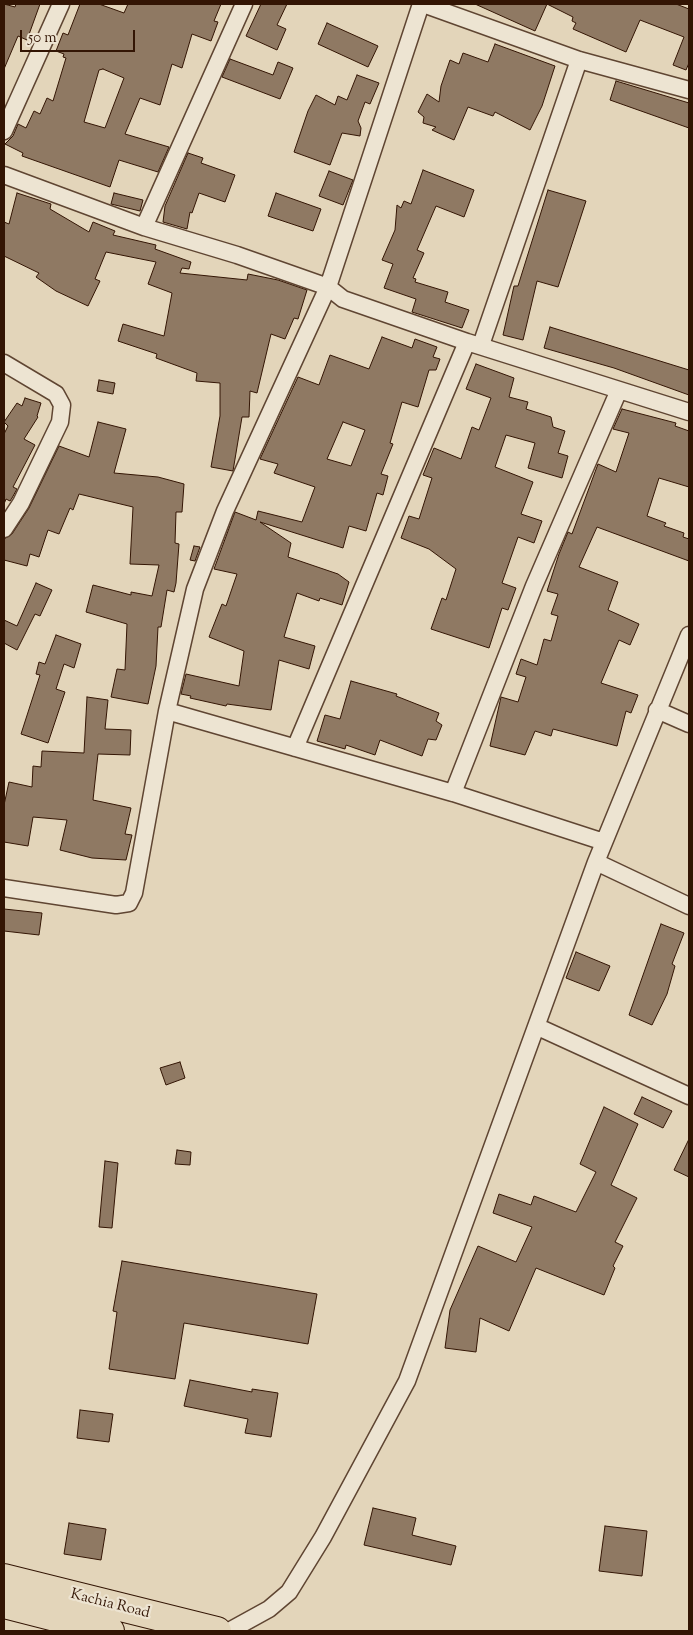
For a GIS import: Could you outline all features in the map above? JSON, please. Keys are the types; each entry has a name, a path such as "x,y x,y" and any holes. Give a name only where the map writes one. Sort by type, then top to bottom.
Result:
{"highway":[{"name":"Kachia Road","path":"4,1578 216,1631"},
{"name":"Kachia Road","path":"4,1604 110,1631"}],"street":[{"path":"4,131 61,4"},
{"path":"144,226 244,4"},
{"path":"4,888 116,905 129,903 134,893 167,710 195,589 225,511 328,287 422,4 579,60 689,90"},
{"path":"295,748 474,344 579,60"},
{"path":"4,174 144,226 328,287 343,299 474,344 689,412"},
{"path":"4,363 56,394 62,405 60,422 21,503 4,529"},
{"path":"452,793 534,586 619,390"},
{"path":"229,1631 269,1609 289,1592 323,1537 408,1381 538,1027 596,862 689,635"},
{"path":"167,710 452,793 604,842"},
{"path":"657,710 689,724"},
{"path":"596,862 689,906"},
{"path":"538,1027 689,1096"}],"building":[{"path":"4,4 15,7 16,4 40,4 27,40 18,36 4,69"},
{"path":"80,4 99,4 124,13 128,4 221,4 214,21 218,22 211,41 192,34 182,68 172,64 160,105 140,98 125,134 169,147 158,172 119,160 110,187 22,156 23,153 5,144 13,136 18,124 26,128 34,111 40,114 47,98 53,101 66,58 63,57 64,54 56,51 63,33 68,35","holes":["103,69 124,78 105,128 84,122 99,70"]},
{"path":"261,4 287,4 277,25 286,29 277,50 246,36"},
{"path":"475,4 547,4 535,31"},
{"path":"547,4 676,4 689,9 689,63 686,70 673,65 684,37 640,20 626,52 573,29 576,23 572,21 573,17"},
{"path":"327,23 378,46 368,67 318,44"},
{"path":"495,44 555,66 542,106 530,130 495,112 493,116 468,107 454,140 432,130 436,127 423,123 424,117 418,112 427,94 439,102 441,86 450,60 459,64 463,53 488,62"},
{"path":"230,59 273,75 278,62 293,68 280,99 222,77"},
{"path":"357,75 379,83 370,104 365,102 358,121 361,128 360,136 342,133 330,165 294,152 308,111 316,95 335,105 338,96 347,100"},
{"path":"616,81 689,103 689,128 610,100"},
{"path":"188,153 203,158 201,163 235,175 225,202 199,193 192,213 190,212 187,229 163,222 165,206"},
{"path":"423,170 474,190 464,217 436,206 417,250 424,253 413,278 416,279 415,282 448,292 445,302 469,310 462,328 412,312 416,299 384,288 393,264 382,260 395,230 397,205 401,208 404,201 411,204"},
{"path":"329,171 353,180 343,205 319,196"},
{"path":"548,190 586,201 558,287 537,281 523,340 503,335 514,286 518,286"},
{"path":"17,193 51,204 50,209 89,232 93,222 115,231 113,235 156,245 155,249 191,262 189,269 182,268 180,273 247,280 248,274 278,280 307,290 298,319 294,318 285,339 271,334 257,393 250,391 249,417 242,417 233,471 211,467 220,416 220,383 196,381 197,373 156,358 157,354 118,341 123,324 164,336 172,293 148,284 156,262 106,252 95,279 100,281 88,306 56,291 36,277 39,273 4,256 4,222 9,224"},
{"path":"114,193 143,200 140,211 111,204"},
{"path":"276,193 321,209 313,231 268,216"},
{"path":"550,327 689,370 689,395 614,368 544,348"},
{"path":"382,337 412,348 415,339 437,347 433,357 440,359 436,370 429,370 418,407 402,402 390,443 393,444 381,474 388,476 383,495 377,493 366,531 349,526 343,548 260,522 291,543 288,557 338,574 349,582 342,605 320,598 319,601 297,593 284,637 315,646 309,669 279,660 271,710 227,704 226,706 190,698 191,696 181,694 186,674 239,686 244,651 209,637 222,604 226,606 237,574 214,569 235,512 256,520 258,511 302,522 315,487 274,473 278,464 260,459 298,377 319,385 330,355 369,369","holes":["343,422 365,430 351,466 327,459"]},
{"path":"476,364 514,378 509,397 528,402 526,409 551,417 553,427 565,431 558,453 568,456 562,478 528,468 535,443 506,435 495,467 533,482 521,514 542,521 534,543 518,537 502,583 516,588 508,610 502,608 489,648 431,629 442,598 446,600 456,569 429,549 401,538 409,516 419,519 432,478 423,475 434,448 461,459 472,427 479,430 491,398 466,389"},
{"path":"99,380 115,383 113,394 97,391"},
{"path":"25,398 41,403 38,417 24,439 35,445 13,487 17,489 10,501 6,499 4,504 4,434 8,426 4,422 17,403 22,406"},
{"path":"622,409 676,423 675,426 689,431 689,487 659,478 647,516 666,523 664,526 684,533 683,537 689,539 689,561 597,527 579,567 618,582 608,610 639,624 630,645 619,640 601,683 638,695 631,713 626,711 617,746 553,729 551,736 535,731 525,755 490,746 501,697 518,702 526,677 516,674 521,659 537,665 544,639 551,641 558,616 551,614 558,594 547,591 559,554 568,532 572,534 598,464 616,472 629,433 613,429"},
{"path":"98,422 126,429 114,473 158,477 184,484 182,512 176,512 175,543 179,544 176,583 174,592 167,590 161,627 158,627 156,666 148,704 111,697 117,669 125,670 127,624 86,612 93,585 131,595 131,592 152,596 159,565 130,564 133,507 79,494 73,510 70,508 59,534 48,530 39,557 30,554 27,566 4,560 4,539 12,534 29,508 59,446 89,457"},
{"path":"194,546 200,547 195,561 190,560"},
{"path":"36,583 52,590 40,616 35,614 17,650 4,643 4,620 17,626"},
{"path":"56,635 81,644 74,668 64,664 56,689 65,692 48,743 21,734 40,675 36,674 39,662 45,664"},
{"path":"351,681 397,694 396,696 439,713 436,721 442,725 436,740 428,739 422,756 380,740 375,755 346,745 345,749 317,741 325,715 340,719"},
{"path":"87,697 108,700 105,729 131,730 130,755 98,754 93,800 131,808 125,834 132,835 126,860 92,858 60,850 67,820 33,817 28,846 4,842 4,805 9,782 32,787 33,766 41,767 42,751 84,753"},
{"path":"4,909 42,913 39,935 4,931"},
{"path":"661,924 684,933 672,964 675,966 667,994 652,1025 629,1015"},
{"path":"576,952 610,966 599,991 566,978"},
{"path":"180,1062 185,1078 166,1085 160,1068"},
{"path":"642,1097 672,1111 663,1128 634,1114"},
{"path":"604,1107 638,1124 611,1185 637,1198 615,1242 623,1246 613,1266 615,1268 604,1295 536,1268 509,1331 480,1318 476,1352 445,1348 450,1310 478,1246 516,1262 532,1227 493,1213 499,1194 531,1205 534,1196 576,1212 596,1172 580,1164"},
{"path":"689,1139 689,1177 674,1170"},
{"path":"177,1150 191,1152 190,1165 175,1164"},
{"path":"105,1161 118,1163 112,1228 99,1227"},
{"path":"122,1261 317,1294 308,1344 184,1323 175,1379 109,1369 117,1312 113,1311"},
{"path":"190,1380 252,1392 252,1389 278,1393 271,1437 245,1433 248,1419 184,1406"},
{"path":"80,1410 113,1414 109,1442 77,1438"},
{"path":"373,1508 416,1518 412,1535 456,1546 451,1565 364,1545"},
{"path":"69,1523 106,1529 101,1560 64,1554"},
{"path":"605,1526 647,1531 642,1576 599,1571"}]}
